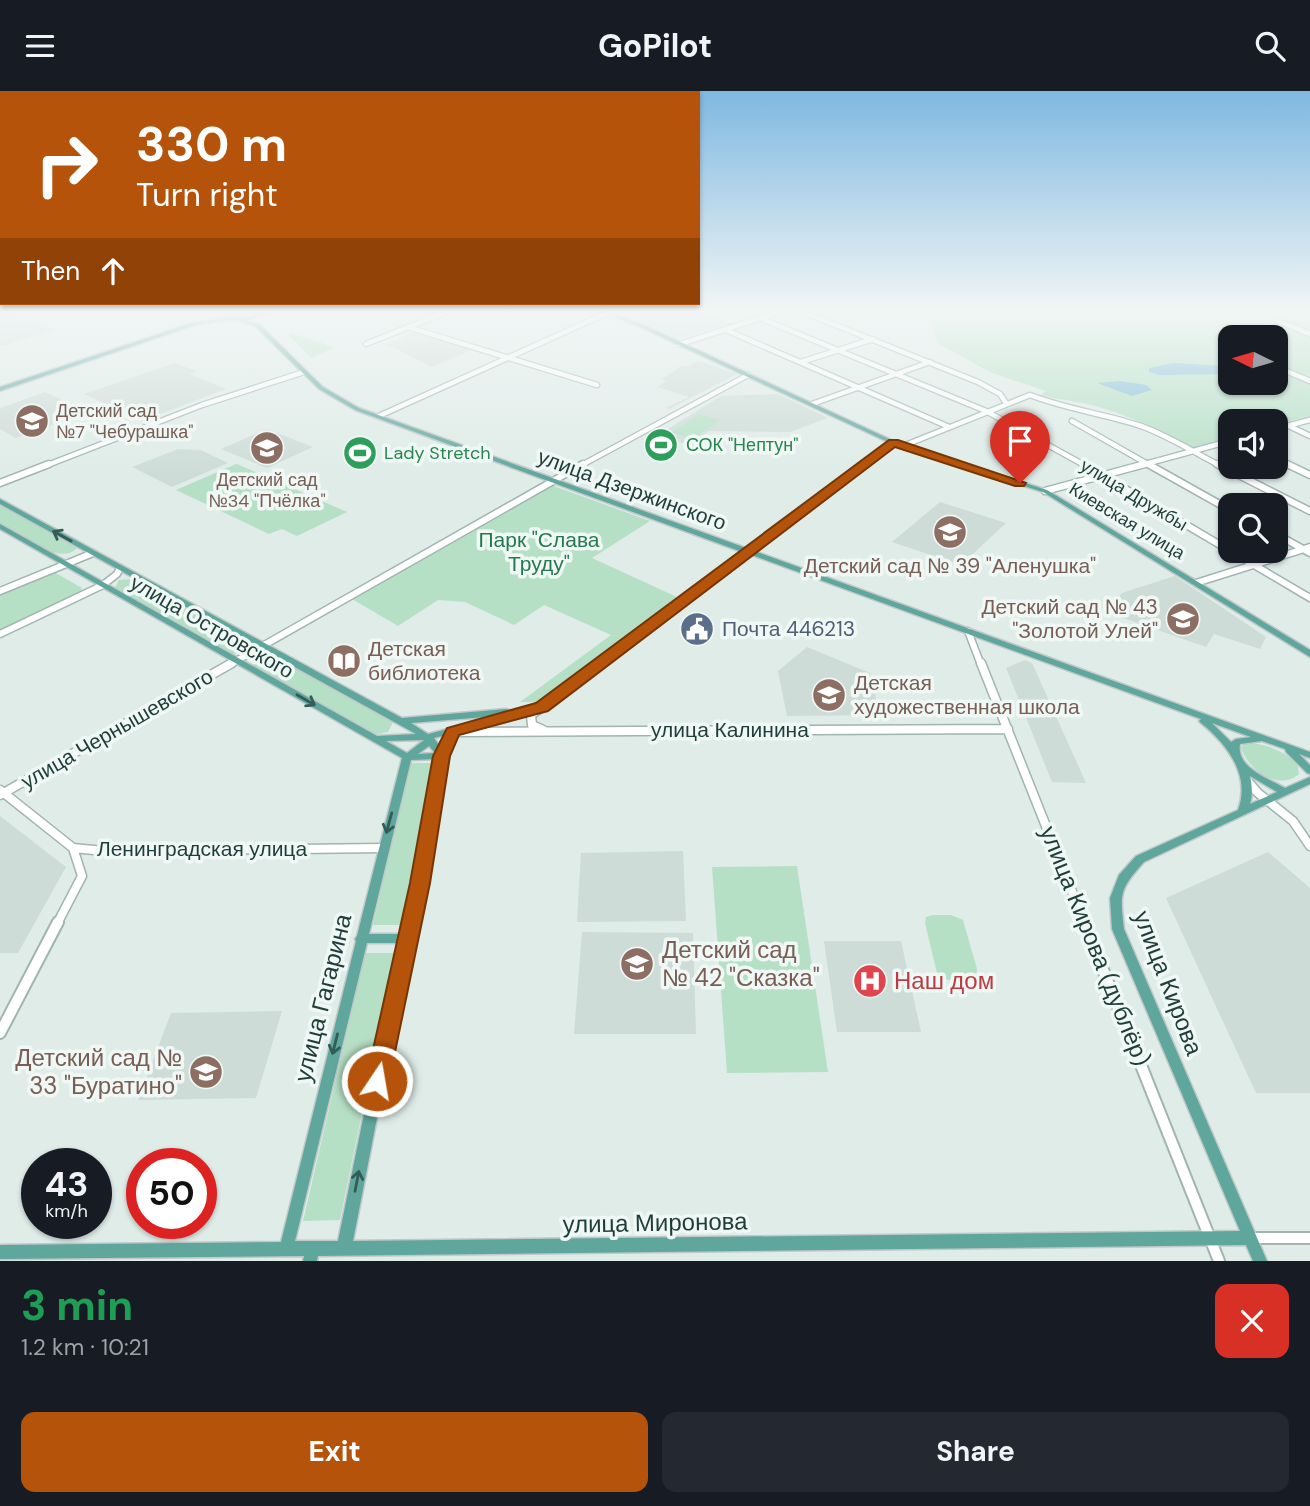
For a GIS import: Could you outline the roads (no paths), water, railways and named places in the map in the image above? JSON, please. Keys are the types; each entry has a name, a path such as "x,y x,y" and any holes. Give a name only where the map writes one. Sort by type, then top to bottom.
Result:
{"main road":[{"path":"0,389 67,367"},
{"name":"улица Дзержинского","path":"299,367 341,402 748,551 970,636 1175,707"},
{"name":"Киевская улица","path":"730,367 894,443 1045,491 1310,654"},
{"name":"улица Островского","path":"0,501 401,721"},
{"name":"улица Островского","path":"0,526 407,757"},
{"path":"376,738 428,739 542,707 748,551"},
{"path":"401,721 469,717 542,707"},
{"path":"1175,707 1310,755"},
{"path":"1175,707 1212,726 1237,759 1262,781 1285,792"},
{"path":"376,738 390,737 398,730 401,721"},
{"path":"401,721 428,739 442,756"},
{"path":"344,1248 406,938 420,883 442,756 453,731"},
{"path":"407,757 428,739"},
{"path":"1242,811 1249,795 1234,745 1240,740 1268,739"},
{"path":"1280,744 1302,760 1310,771"},
{"path":"407,757 442,756"},
{"name":"улица Гагарина","path":"286,1249 407,757"},
{"name":"улица Кирова","path":"1260,1261 1118,929 1115,898 1123,877 1140,859 1310,780"},
{"path":"361,939 406,938"},
{"name":"улица Миронова","path":"0,1252 286,1249 311,1255 344,1248 1250,1238"}],"street":[{"path":"379,416 489,367"},
{"path":"536,367 597,385"},
{"path":"811,367 949,427"},
{"name":"улица Дружбы","path":"877,367 986,411 1042,440 1310,598"},
{"path":"812,404 917,367"},
{"path":"942,367 978,381 1000,394 1006,403"},
{"path":"0,483 202,405 304,372"},
{"path":"1288,372 1310,381"},
{"name":"улица Чернышевского","path":"1,793 556,480 748,375"},
{"path":"903,446 1030,395 1054,404 1076,407 1144,426 1310,511"},
{"path":"1289,426 1310,420"},
{"path":"1072,421 1218,503"},
{"path":"1289,426 1310,436"},
{"path":"748,551 894,443"},
{"path":"1045,491 1218,444"},
{"path":"1288,465 1310,475"},
{"path":"1288,540 1306,548 1310,553"},
{"path":"1196,583 1306,548"},
{"path":"0,591 93,553"},
{"path":"0,634 103,585 117,574 120,568"},
{"name":"улица Кирова (дублёр)","path":"970,636 1219,1261"},
{"path":"542,707 531,715 530,720 538,729 551,731"},
{"name":"улица Калинина","path":"453,731 1007,729"},
{"path":"1246,779 1266,800 1293,821 1310,846"},
{"name":"Ленинградская улица","path":"1,793 74,848 111,851 383,848"},
{"path":"0,1034 82,876 74,848"},
{"name":"улица Миронова","path":"1250,1238 1310,1238"}],"water":[{"path":"1156,367 1218,367 1218,374 1159,375 1149,372 1149,368"},
{"path":"1120,381 1146,385 1152,390 1132,396 1097,383"}],"place":[{"name":"Детский сад №7 \"Чебурашка\"","path":"32,421"},
{"name":"СОК \"Нептун\"","path":"661,445"},
{"name":"Детский сад №34 \"Пчёлка\"","path":"267,448"},
{"name":"Lady Stretch","path":"360,453"},
{"name":"Детский сад № 39 \"Аленушка\"","path":"950,532"},
{"name":"Детский сад № 43 \"Золотой Улей\"","path":"1183,619"},
{"name":"Почта 446213","path":"697,629"},
{"name":"Детская библиотека","path":"344,661"},
{"name":"Детская художественная школа","path":"829,695"},
{"name":"Детский сад № 42 \"Сказка\"","path":"637,964"},
{"name":"Наш дом","path":"870,981"},
{"name":"Детский сад № 33 \"Буратино\"","path":"206,1072"}],"park label":[{"name":"Парк \"Слава Труду\"","path":"539,552"}]}
